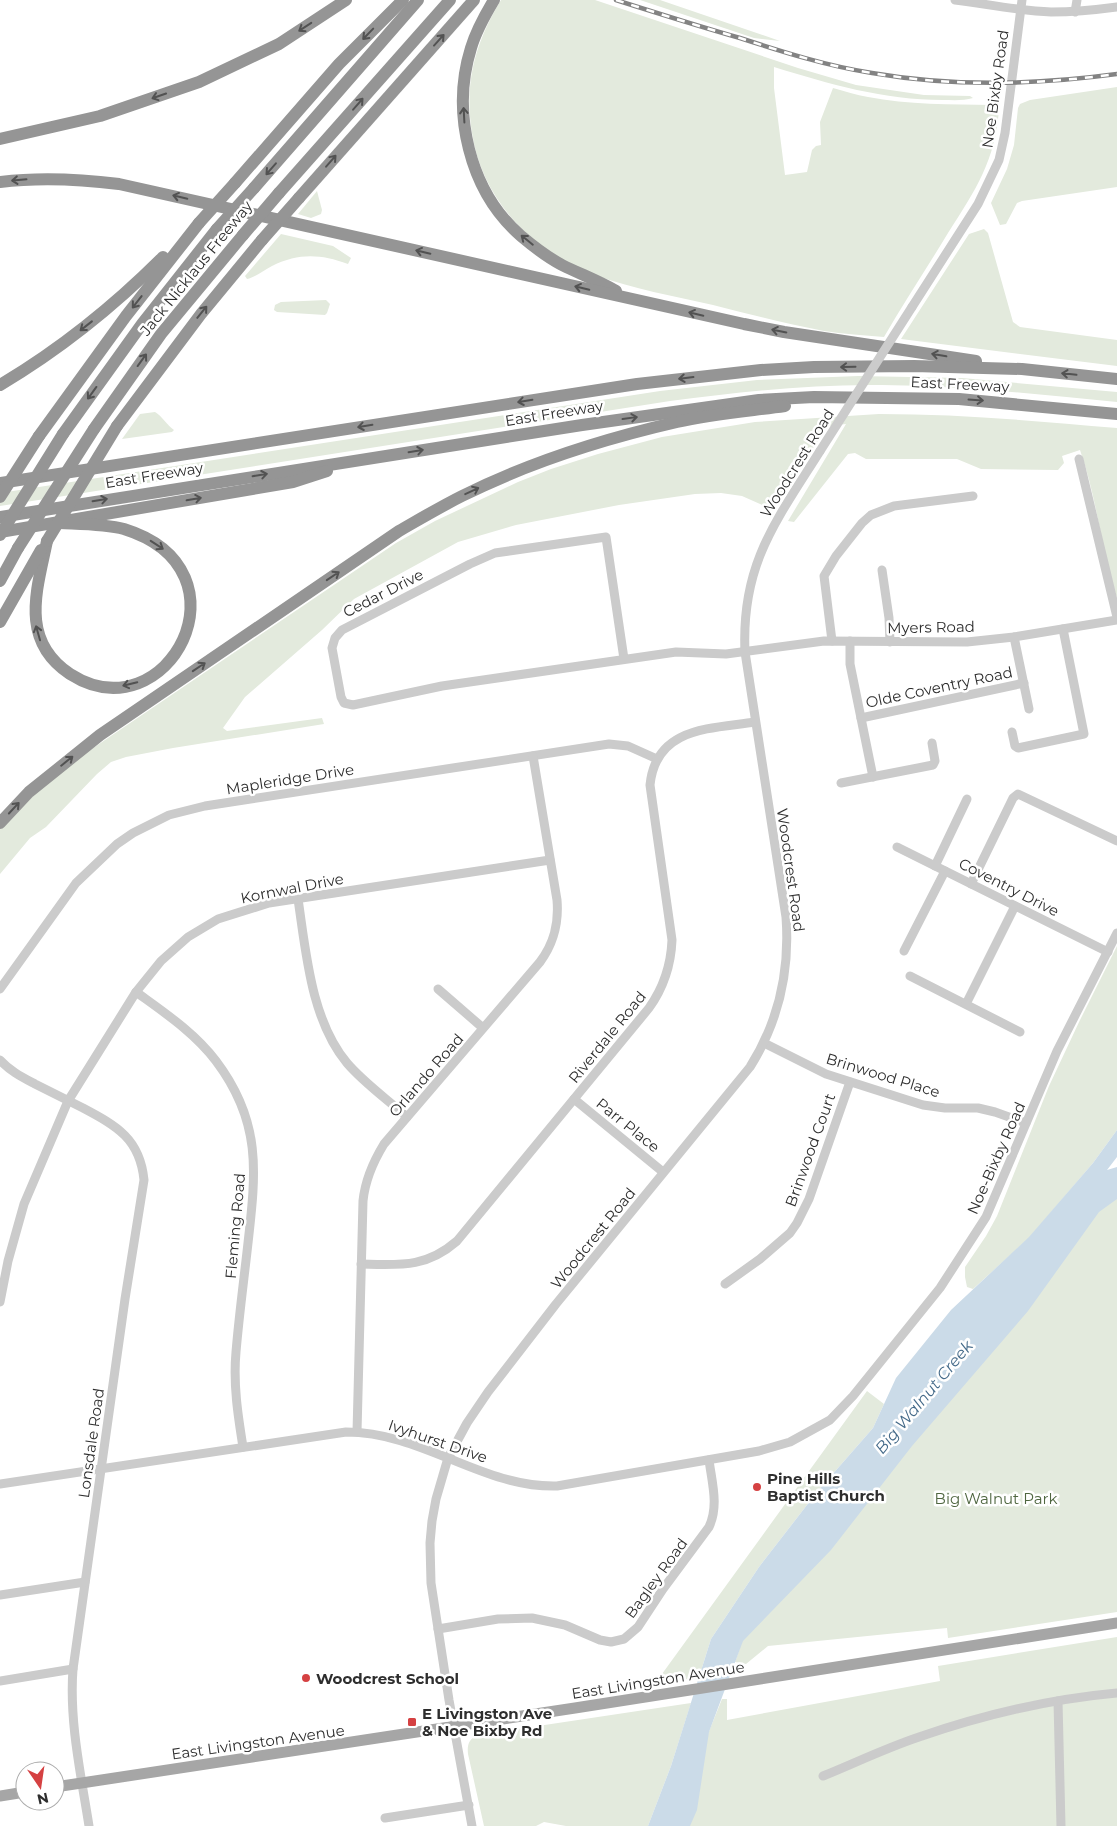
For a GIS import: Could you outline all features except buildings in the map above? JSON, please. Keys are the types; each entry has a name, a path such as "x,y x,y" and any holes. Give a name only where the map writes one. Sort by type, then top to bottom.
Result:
{"highway":[{"path":"0,139 100,116 199,82 279,44 346,0"},
{"path":"0,385 26,369 86,326 141,280 235,183 339,64 403,0"},
{"name":"Jack Nicklaus Freeway","path":"0,534 63,434 142,324 217,229 418,0"},
{"name":"Jack Nicklaus Freeway","path":"0,581 18,548 94,429 161,334 279,193 450,0"},
{"path":"0,622 117,426 195,321 262,240 474,0"},
{"path":"494,0 471,46 465,76 463,104 465,130 477,174 497,209 520,235 547,256 630,299"},
{"path":"0,182 70,178 119,184 784,332 1022,369"},
{"path":"0,497 39,436 126,316 199,222"},
{"name":"East Freeway","path":"0,483 637,384 709,375 814,367 914,366 1022,369 1117,380"},
{"name":"East Freeway","path":"0,517 628,418 750,402 814,397 910,398 1006,402 1117,414"},
{"path":"0,823 29,792 100,734 399,532 470,492 561,454 677,422 816,403 910,398"},
{"path":"0,534 293,482 368,458"},
{"path":"47,541 36,595 35,616 42,644 55,662 78,679 92,684 113,687 144,680 164,667 181,647 191,615 187,582 173,559 159,545 121,528 60,523"}],"main road":[{"name":"East Livingston Avenue","path":"65,1786 645,1698 1117,1623"},
{"path":"0,1796 15,1794"}],"street":[{"path":"955,0 1022,4 1075,12 1117,7"},
{"path":"1075,12 1077,0"},
{"name":"Noe Bixby Road","path":"975,208 994,173 1002,147 1022,4"},
{"name":"Woodcrest Road","path":"454,1727 432,1584 430,1543 436,1499 448,1458 467,1423 488,1392 750,1067 764,1043 774,1020 782,988 787,952 787,932 785,903 745,652 744,620 746,603 756,563 765,540 975,208"},
{"path":"1079,460 1117,619"},
{"path":"832,641 824,576 836,556 862,523 872,515 894,506 973,496"},
{"name":"Cedar Drive","path":"624,659 606,537 495,553 342,630 335,638 332,648 340,698 344,702 353,705 442,686 624,659 676,652 710,654 745,652"},
{"path":"882,570 889,618 890,642"},
{"name":"Myers Road","path":"745,652 804,642 967,642 1014,637 1117,619"},
{"path":"1012,732 1015,746 1018,748 1084,734 1063,629"},
{"name":"Olde Coventry Road","path":"1014,637 1029,709"},
{"path":"850,641 850,664 873,777"},
{"name":"Olde Coventry Road","path":"861,718 1024,682"},
{"name":"Riverdale Road","path":"361,1264 410,1264 434,1258 465,1234 656,998 664,982 672,947 671,924 650,785 651,774 657,759 675,740 692,732 755,722"},
{"path":"840,783 933,765 935,761 932,743"},
{"name":"Mapleridge Drive","path":"0,989 76,883 117,844 169,815 205,806 609,744 628,746 657,759"},
{"name":"Orlando Road","path":"357,1432 363,1201 368,1178 384,1144 540,962 552,942 557,921 557,910 533,756"},
{"path":"971,884 1013,798 1018,794 1117,842"},
{"path":"935,866 967,799"},
{"name":"Coventry Drive","path":"897,847 1108,952"},
{"name":"Kornwal Drive","path":"0,1302 8,1261 24,1204 68,1101 136,992 174,949 202,928 218,919 269,903 550,860"},
{"path":"904,951 945,871"},
{"path":"298,899 313,988 333,1043 352,1069 407,1117"},
{"path":"966,1004 1014,906"},
{"name":"Noe-Bixby Road","path":"804,1436 830,1420 853,1396 940,1288 986,1217 1057,1051 1117,932"},
{"path":"910,976 1020,1032"},
{"path":"438,989 483,1028"},
{"name":"Fleming Road","path":"136,992 189,1032 216,1061 238,1097 250,1133 255,1182 236,1354 236,1398 243,1447"},
{"name":"Brinwood Place","path":"764,1043 803,1064 850,1082 923,1105 945,1108 978,1108 995,1112 1026,1124"},
{"path":"0,1060 15,1073 68,1101"},
{"name":"Brinwood Court","path":"725,1284 760,1259 790,1233 797,1223 809,1199 850,1082"},
{"name":"Parr Place","path":"574,1099 664,1172"},
{"name":"Lonsdale Road","path":"68,1101 111,1122 122,1132 136,1149 144,1180 125,1299 73,1669 73,1712 89,1826"},
{"name":"Ivyhurst Drive","path":"0,1484 329,1434 357,1432 400,1439 499,1478 540,1487 572,1484 709,1460 775,1447 804,1436"},
{"name":"Bagley Road","path":"438,1629 498,1619 532,1618 565,1625 606,1641 618,1640 629,1636 638,1627 663,1589 709,1527 714,1504 709,1460"},
{"path":"0,1595 85,1582"},
{"path":"0,1681 73,1669"},
{"path":"823,1776 920,1737 1021,1708 1117,1693"},
{"path":"1058,1701 1061,1826"},
{"path":"454,1727 472,1826"},
{"path":"385,1818 469,1806"}],"green space":[{"path":"501,0 595,0 798,68 856,85 924,95 970,96 973,98 966,100 921,99 878,94 836,85 774,67 774,88 785,175 807,172 812,150 816,146 821,145 820,122 833,88 883,100 930,104 992,105 999,108 994,144 975,189 884,337 824,331 624,284 572,265 551,253 531,238 499,201 487,180 478,157 472,133 469,97 478,48 484,32"},
{"path":"640,0 660,0 780,41 754,38"},
{"path":"1117,87 1117,187 1022,201 1017,203 1006,224 1000,225 991,203 1007,169 1014,145 1020,104 1030,100"},
{"path":"317,191 322,210 321,214 311,218 298,214"},
{"path":"984,229 988,233 1013,322 1020,327 1117,340 1117,366 901,339 969,234"},
{"path":"281,234 333,246 351,258 348,264 328,258 310,256 291,259 247,279 245,276"},
{"path":"326,300 330,304 325,315 277,312 274,310 275,305 281,302"},
{"path":"858,376 962,378 1117,392 1117,402 941,387 855,385 776,389 670,401 0,506 0,493 660,391 757,380"},
{"path":"155,412 174,430 172,432 122,439 140,414"},
{"path":"879,414 1028,420 1117,428 1117,598 1091,486 1080,450 1062,456 1064,463 1058,470 981,469 957,459 866,459 855,453 848,454 794,522 788,521 846,424 828,426 773,507 767,507 742,496 721,493 695,494 619,505 516,525 458,542 354,599 322,630 245,697 223,728 227,731 322,718 324,724 173,748 126,757 111,762 46,827 30,838 0,874 0,829 39,790 71,763 396,543 435,521 518,482 551,469 662,437 755,422"},
{"path":"1117,946 1117,1130 1093,1163 1029,1238 973,1289 967,1287 965,1267 997,1216 1049,1086"},
{"name":"Big Walnut Park","path":"1117,1172 1117,1612 948,1638 947,1628 768,1646 746,1664 735,1662 740,1648 730,1649"},
{"path":"867,1391 884,1404 873,1428 817,1492 759,1567 711,1639 699,1677 654,1685"},
{"path":"1117,1637 1117,1826 671,1826 722,1699 727,1699 727,1720 940,1681 938,1666"},
{"path":"691,1703 671,1766 648,1826 566,1826 544,1822 536,1826 484,1826 468,1754 469,1742 472,1738 478,1735"}],"water":[{"name":"Big Walnut Creek","path":"1117,1130 1117,1157 1107,1170 1117,1167 1117,1199 1099,1212 1028,1311 912,1446 831,1550 743,1641 709,1732 697,1810 690,1826 648,1826 671,1766 711,1639 759,1567 817,1492 873,1428 896,1378 951,1310 1029,1237 1093,1163"}],"railway":[{"path":"616,0 805,58 838,67 902,78 994,83 1086,78 1117,74"}],"place":[{"name":"Pine Hills Baptist Church","path":"757,1487"},
{"name":"Woodcrest School","path":"306,1678"},
{"name":"E Livingston Ave & Noe Bixby Rd","path":"412,1722"}]}
